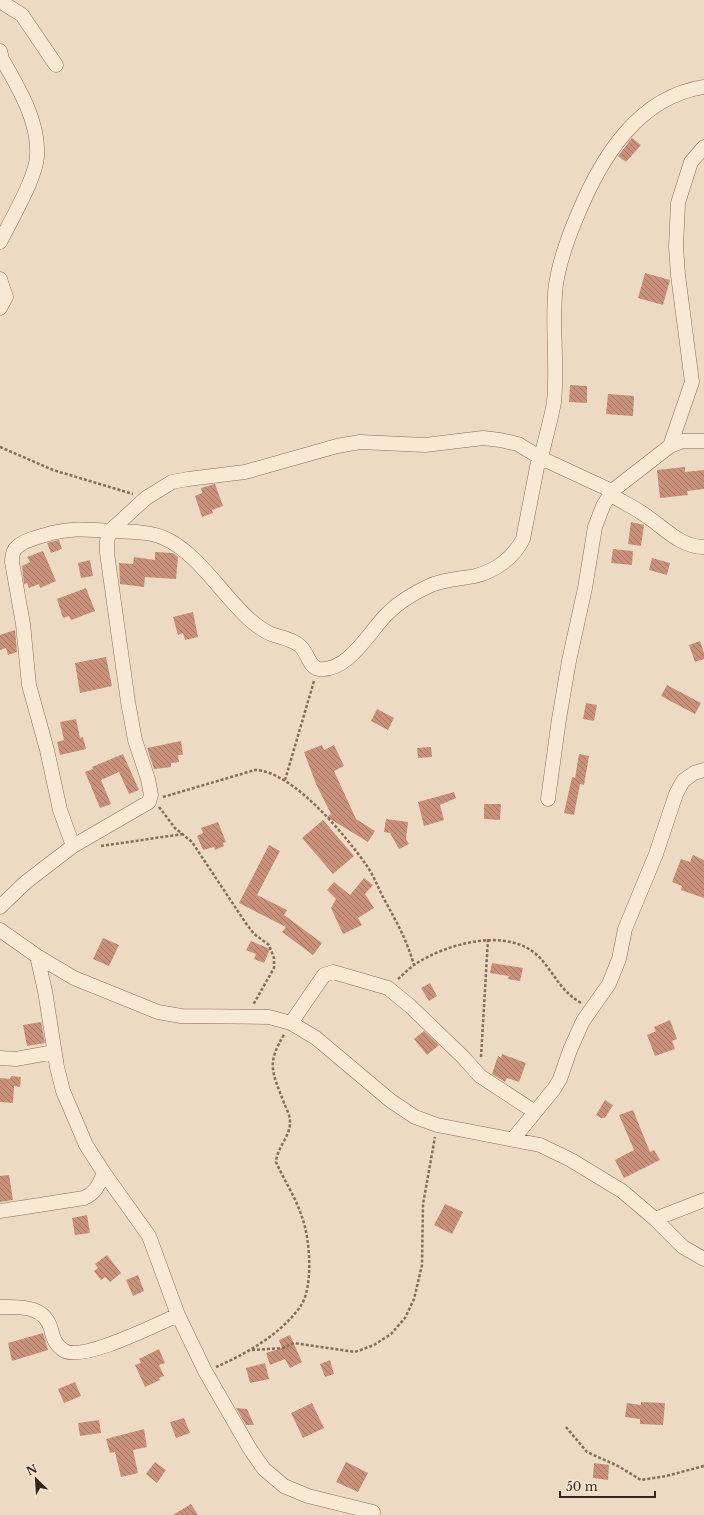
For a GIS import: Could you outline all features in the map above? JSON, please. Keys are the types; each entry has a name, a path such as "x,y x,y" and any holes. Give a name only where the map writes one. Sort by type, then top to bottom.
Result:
{"street":[{"path":"0,1 22,15 56,65"},
{"path":"0,51 2,59 26,104 34,132 38,155 34,172 0,242"},
{"path":"73,846 60,810 47,750 29,685 23,624 12,562 6,556 16,547 24,543 64,530 85,528 144,533 164,538 182,550 250,620 270,634 289,638 301,646 313,666 317,669 325,669 337,664 355,653 387,614 408,596 433,584 476,575 493,569 517,551 523,539 540,457 554,402 553,321 556,283 565,245 585,196 610,151 635,122 657,105 676,95 692,89 704,87"},
{"path":"670,446 692,382 678,275 676,247 678,203 690,162 704,147"},
{"path":"0,279 6,297 0,308"},
{"path":"0,907 26,882 73,846 152,801 148,780 135,740 128,702 107,553 110,531 146,498 172,482 245,472 337,446 360,442 424,445 483,438 500,440 518,444 540,457 611,492 647,516 679,541 695,547 704,547"},
{"path":"548,799 559,720 595,527 611,492 670,446 683,441 704,441"},
{"path":"513,1139 557,1084 583,1021 609,984 616,965 625,929 656,854 676,794 683,781 694,773 704,770"},
{"path":"0,930 37,956 74,978 158,1012 181,1016 269,1017 291,1023 316,1038 392,1101 415,1117 437,1126 540,1145 571,1160 622,1191 655,1219 683,1247 704,1259"},
{"path":"37,956 45,991 54,1052 64,1091 86,1145 149,1236 178,1315 205,1371 250,1449 264,1469 284,1486 308,1496 373,1512"},
{"path":"291,1023 324,975 333,972 388,988 410,1006 463,1057 480,1076 535,1112"},
{"path":"0,1058 16,1059 54,1052"},
{"path":"0,1211 84,1198 92,1194 96,1189 104,1173"},
{"path":"655,1219 704,1200"},
{"path":"0,1307 36,1310 44,1315 49,1323 54,1341 64,1350 75,1354 129,1337 178,1315"}],"path":[{"path":"0,447 53,470 146,498"},
{"path":"285,780 317,669"},
{"path":"247,1016 274,968 272,951 269,945 254,934 245,922 192,842 169,821 152,801 254,770 265,770 285,780 324,813 367,867 400,925 414,965"},
{"path":"100,846 183,834"},
{"path":"480,1076 488,939"},
{"path":"388,988 414,965 460,945 488,939 514,944 528,949 538,956 568,995 592,1010"},
{"path":"205,1371 252,1350 289,1320 301,1306 306,1292 308,1238 302,1216 276,1162 277,1155 289,1128 290,1120 275,1078 272,1061 276,1048 291,1023"},
{"path":"252,1350 283,1348 294,1343 354,1352 374,1345 391,1334 405,1318 414,1299 422,1265 423,1204 437,1126"},
{"path":"566,1427 587,1452 618,1466 641,1480 666,1476 704,1466"}],"building":[{"path":"632,138 641,145 626,162 618,156"},
{"path":"645,273 670,280 663,305 638,298"},
{"path":"570,385 587,386 587,403 569,402"},
{"path":"608,394 634,396 633,416 606,414"},
{"path":"685,467 685,472 704,470 704,489 687,491 688,495 660,498 657,470"},
{"path":"215,484 223,506 212,510 213,513 202,517 195,496 202,493 201,488"},
{"path":"631,522 644,525 641,546 628,544"},
{"path":"59,540 62,549 51,553 47,543"},
{"path":"613,549 633,551 632,565 611,563"},
{"path":"43,551 56,581 40,588 39,584 29,588 27,583 24,584 22,566 30,562 27,557"},
{"path":"155,552 173,553 178,557 176,579 145,577 144,587 120,584 119,563 133,564 134,557 155,560"},
{"path":"652,558 670,563 667,575 649,570"},
{"path":"90,560 93,576 81,578 78,563"},
{"path":"86,588 95,611 71,620 69,616 63,618 57,599"},
{"path":"193,612 198,637 185,640 183,633 178,635 173,617"},
{"path":"15,630 17,652 8,655 6,648 0,650 0,635"},
{"path":"700,641 704,653 704,659 695,662 689,645"},
{"path":"106,657 112,686 80,693 75,663"},
{"path":"667,685 701,703 695,714 661,696"},
{"path":"586,703 597,705 594,721 583,719"},
{"path":"377,709 394,718 388,730 371,721"},
{"path":"76,719 80,738 83,737 86,749 60,755 57,742 64,740 60,722"},
{"path":"181,741 183,755 178,755 179,762 171,763 171,767 154,769 147,748"},
{"path":"322,745 324,750 334,745 344,766 334,771 356,819 375,831 368,842 327,817 331,814 316,784 304,752"},
{"path":"431,747 432,757 418,758 417,748"},
{"path":"123,754 139,790 129,794 119,772 101,780 111,804 100,808 85,772 93,769 92,767"},
{"path":"579,754 589,756 584,785 580,784 574,815 564,813 572,777 575,778"},
{"path":"454,792 456,798 440,805 444,820 424,826 418,802"},
{"path":"484,804 501,804 500,820 484,819"},
{"path":"386,819 408,822 406,839 409,844 399,849 390,833 384,832"},
{"path":"323,820 354,856 333,874 302,838"},
{"path":"218,822 226,842 223,843 224,846 215,850 214,847 203,850 197,836 203,833 201,828"},
{"path":"269,845 280,851 257,895 287,910 284,915 322,943 313,955 282,932 286,927 239,903"},
{"path":"693,855 704,860 704,898 681,890 682,886 672,882 681,859 690,862"},
{"path":"364,878 373,885 365,894 374,908 358,918 362,925 343,934 331,908 336,899 327,890 334,882 350,895"},
{"path":"103,938 119,945 109,966 93,959"},
{"path":"251,941 270,949 264,963 254,959 256,954 246,950"},
{"path":"492,963 523,968 520,981 508,979 509,976 490,973"},
{"path":"430,983 437,996 429,1001 421,988"},
{"path":"670,1020 677,1039 672,1041 675,1049 655,1056 647,1035 656,1031 654,1027"},
{"path":"41,1022 45,1043 27,1046 23,1025"},
{"path":"424,1031 439,1045 427,1055 414,1039"},
{"path":"502,1054 526,1063 519,1082 507,1078 505,1082 492,1074 498,1056 501,1058"},
{"path":"11,1076 21,1077 20,1087 14,1086 13,1103 0,1102 0,1078 10,1079"},
{"path":"605,1100 613,1105 605,1118 601,1118 596,1115"},
{"path":"633,1110 650,1152 654,1150 660,1160 624,1178 615,1160 634,1150 619,1115"},
{"path":"9,1175 13,1200 0,1202 0,1176"},
{"path":"445,1204 463,1212 452,1234 434,1225"},
{"path":"87,1215 90,1233 75,1235 72,1218"},
{"path":"107,1255 121,1273 110,1282 105,1277 101,1280 94,1271 98,1268 95,1264"},
{"path":"138,1275 144,1291 133,1296 126,1280"},
{"path":"43,1333 48,1350 12,1361 8,1343"},
{"path":"290,1335 302,1362 290,1368 285,1359 270,1365 266,1353 282,1348 279,1340"},
{"path":"159,1349 165,1363 159,1365 164,1376 159,1378 160,1380 145,1387 135,1365 141,1363 139,1359"},
{"path":"330,1360 334,1374 325,1377 320,1364"},
{"path":"265,1363 269,1379 250,1383 246,1368"},
{"path":"75,1382 81,1396 64,1403 58,1389"},
{"path":"641,1402 665,1403 663,1425 640,1424 640,1419 625,1417 627,1403 641,1405"},
{"path":"312,1403 324,1428 303,1438 291,1413"},
{"path":"236,1408 247,1409 254,1425 246,1425"},
{"path":"184,1418 190,1433 176,1438 170,1422"},
{"path":"99,1420 101,1433 80,1436 78,1423"},
{"path":"144,1429 147,1447 133,1450 138,1473 121,1477 115,1452 110,1453 106,1439"},
{"path":"155,1462 166,1470 157,1483 146,1474"},
{"path":"346,1462 368,1473 358,1492 336,1482"},
{"path":"594,1463 609,1465 608,1480 593,1478"},
{"path":"191,1504 198,1515 173,1515"}]}
